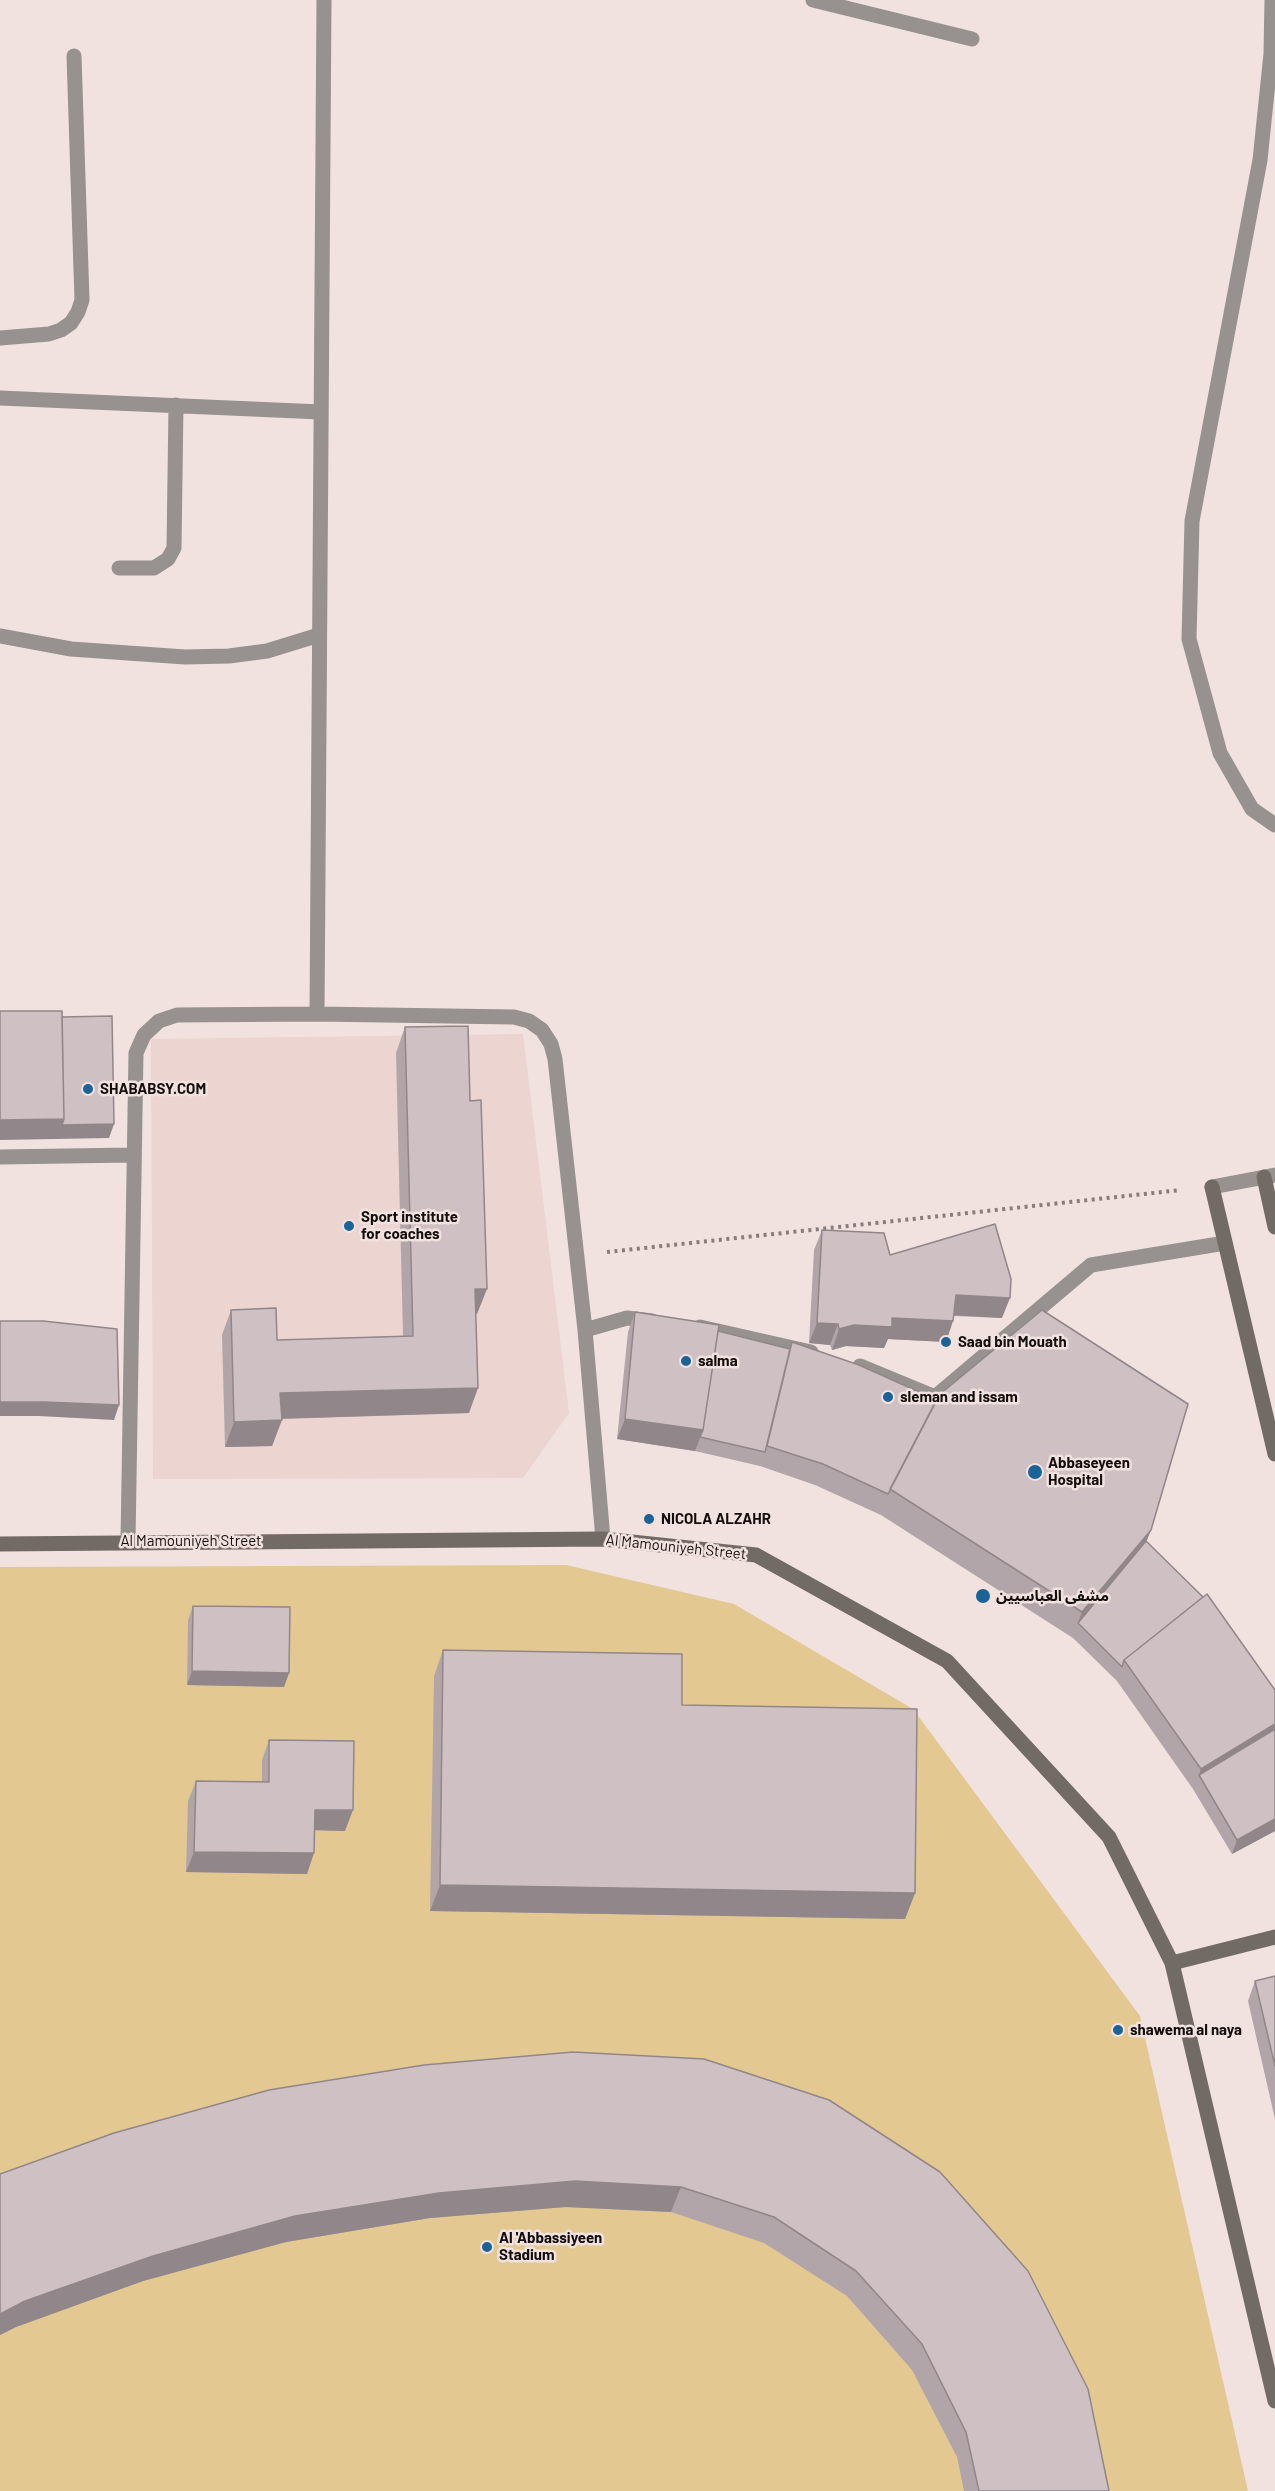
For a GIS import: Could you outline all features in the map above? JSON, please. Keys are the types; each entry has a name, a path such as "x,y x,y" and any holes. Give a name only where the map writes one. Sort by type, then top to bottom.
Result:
{"street":[{"path":"317,1014 324,0"},
{"path":"813,0 972,39"},
{"path":"1272,0 1271,54 1260,160 1192,521 1189,639 1220,753 1252,809 1275,825"},
{"path":"0,338 49,334 61,330 71,323 82,300 74,56"},
{"path":"0,398 321,412"},
{"path":"118,568 154,567 168,559 174,548 176,405"},
{"path":"0,636 71,649 185,657 229,656 267,651 318,635"},
{"path":"128,1541 132,1155 136,1053 144,1035 159,1021 177,1015 317,1014 514,1017 529,1021 542,1030 551,1044 555,1059 585,1330 603,1539"},
{"path":"0,1157 132,1155"},
{"path":"1275,1227 1269,1176 1212,1187 1275,1454"},
{"path":"845,1361 935,1397 1091,1265 1225,1243"},
{"path":"585,1330 627,1318 712,1329 822,1355"},
{"name":"Al Mamouniyeh Street","path":"0,1544 128,1541 603,1539 756,1555 947,1661 1109,1837 1172,1963 1275,2401"},
{"path":"1172,1963 1275,1937"}],"path":[{"path":"577,1255 1212,1187"}],"shaded area":[{"name":"Sport institute for coaches","path":"523,1034 569,1413 523,1478 153,1479 151,1039"},
{"path":"566,1565 734,1604 913,1709 1140,2016 1248,2491 0,2491 0,1567"}],"building":[{"path":"0,1011 62,1011 64,1119 0,1120"},
{"path":"112,1016 114,1124 62,1125 64,1119 62,1017"},
{"path":"468,1026 470,1101 481,1100 487,1289 475,1289 478,1388 280,1393 282,1420 234,1422 231,1310 276,1308 277,1340 413,1336 405,1027"},
{"path":"995,1224 1011,1279 1010,1298 956,1295 953,1321 892,1318 892,1327 854,1325 839,1329 838,1324 817,1323 822,1230 884,1233 890,1255"},
{"name":"Abbaseyeen Hospital","path":"1042,1310 1188,1404 1151,1530 1082,1612 890,1489 939,1395"},
{"path":"635,1312 719,1325 703,1430 625,1419"},
{"path":"0,1321 43,1321 117,1329 119,1405 0,1402"},
{"path":"718,1331 790,1349 765,1452 700,1437"},
{"path":"792,1342 859,1365 937,1400 888,1494 823,1464 767,1446"},
{"path":"1146,1541 1203,1597 1124,1660 1122,1667 1078,1623"},
{"path":"1207,1594 1275,1690 1275,1724 1201,1769 1124,1660"},
{"path":"193,1606 290,1607 289,1673 192,1671"},
{"path":"443,1650 682,1654 682,1705 917,1709 915,1893 440,1885"},
{"path":"1275,1729 1275,1819 1237,1840 1199,1775"},
{"path":"269,1740 354,1741 353,1810 315,1810 314,1853 194,1852 196,1781 269,1782"},
{"path":"1275,1976 1275,2066 1255,1981"},
{"path":"573,2052 704,2059 829,2100 940,2172 1028,2271 1088,2389 1109,2491 979,2491 966,2432 922,2344 856,2271 774,2217 681,2187 575,2181 439,2193 295,2216 153,2256 25,2301 0,2314 0,2174 114,2133 269,2090 424,2065"}],"place":[{"name":"SHABABSY.COM","path":"88,1089"},
{"name":"Sport institute for coaches","path":"349,1226"},
{"name":"Saad bin Mouath","path":"946,1342"},
{"name":"salma","path":"686,1361"},
{"name":"sleman and issam","path":"888,1397"},
{"name":"Abbaseyeen Hospital","path":"1035,1472"},
{"name":"NICOLA ALZAHR","path":"649,1519"},
{"name":"مشفى العباسيين","path":"983,1596"},
{"name":"shawema al naya","path":"1118,2030"},
{"name":"Al 'Abbassiyeen Stadium","path":"487,2247"}]}
